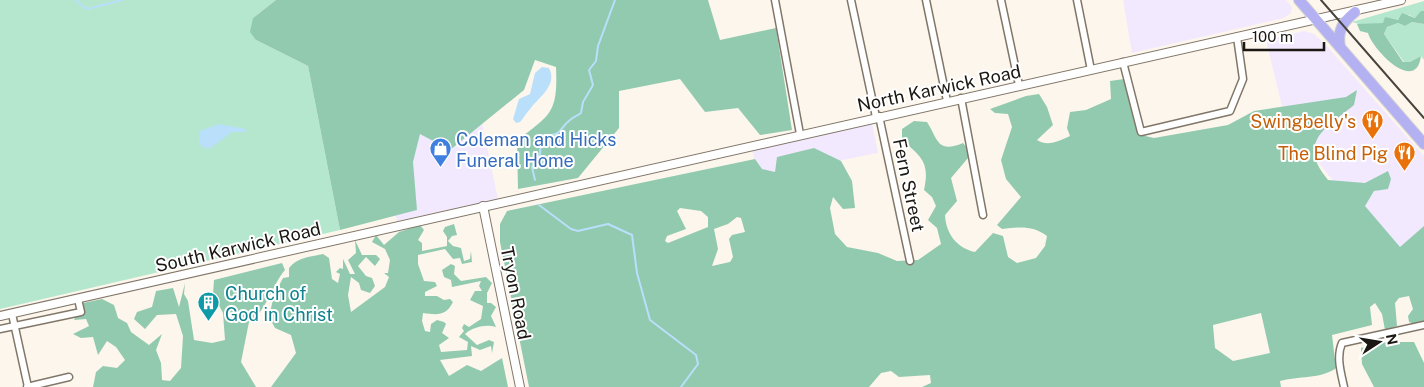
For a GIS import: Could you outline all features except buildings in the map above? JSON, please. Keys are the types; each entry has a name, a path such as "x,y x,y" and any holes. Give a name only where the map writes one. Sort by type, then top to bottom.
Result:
{"main road":[{"path":"1298,0 1424,144"},
{"path":"1340,48 1338,39 1341,26 1355,12"}],"street":[{"path":"775,0 800,134"},
{"name":"Fern Street","path":"851,0 910,260"},
{"path":"926,0 948,101"},
{"path":"1001,0 1019,85"},
{"path":"1077,0 1091,70"},
{"name":"North Karwick Road","path":"483,206 1019,85 1355,12 1401,0"},
{"path":"1123,62 1141,132 1230,111 1243,79 1237,37"},
{"path":"961,98 983,215"},
{"name":"South Karwick Road","path":"0,316 483,206"},
{"name":"Tryon Road","path":"483,206 520,387"},
{"path":"0,330 81,312 78,299"},
{"path":"12,314 28,387 70,377"},
{"path":"1344,387 1340,367 1340,348 1342,342 1424,325"}],"shaded area":[{"path":"1123,0 1286,0 1292,7 1291,13 1284,18 1132,53"},
{"path":"1304,31 1314,34 1324,43 1424,156 1424,256 1406,270 1286,123 1266,40"},
{"path":"475,90 498,199 397,221 374,112"},
{"path":"872,123 878,153 791,170 759,179 752,149"}],"green space":[{"path":"0,0 276,0 253,18 256,40 308,66 340,230 0,309"},
{"path":"276,0 708,0 720,40 776,28 792,130 760,135 738,108 705,112 680,79 619,91 619,128 578,178 518,189 517,140 545,118 554,103 556,94 556,67 535,60 524,90 450,150 420,134 413,162 417,210 340,230 308,66 256,40 250,32 253,18"},
{"path":"1424,1 1424,11 1415,18 1409,15 1389,22 1373,24 1352,22"},
{"path":"1421,11 1424,11 1424,24 1412,22 1405,26 1398,23 1387,27 1384,34 1403,62 1410,62 1421,56 1417,67 1411,71 1403,70 1385,58 1377,49 1368,33 1360,31 1357,24 1383,23 1385,17 1398,20 1402,13 1415,18"},
{"path":"1412,22 1424,24 1424,60 1421,56 1410,62 1404,62 1384,34 1387,27 1398,23 1405,26"},
{"path":"1124,79 1141,135 1154,138 1228,125 1254,111 1346,97 1357,90 1354,105 1318,137 1315,155 1319,167 1328,180 1365,183 1388,171 1391,179 1388,189 1374,191 1365,206 1400,247 1424,226 1424,322 1414,324 1409,322 1408,316 1413,309 1409,296 1399,298 1395,303 1397,326 1385,330 1382,314 1375,303 1370,307 1372,325 1332,335 1336,368 1317,376 1280,381 1281,387 922,387 931,383 930,375 899,377 891,371 881,373 869,387 529,387 500,242 500,224 507,211 755,159 762,169 775,172 777,157 814,148 841,161 852,181 855,208 843,209 833,197 830,208 835,234 847,247 878,253 897,261 918,260 941,244 937,228 928,220 936,206 932,197 924,190 926,173 923,161 902,140 902,129 914,121 927,122 936,139 943,146 948,147 963,143 968,149 968,158 951,178 957,201 945,215 950,234 958,244 975,252 993,233 1003,236 1008,257 1017,263 1036,258 1045,246 1047,236 1031,228 1002,229 997,225 1021,197 1006,179 1001,160 1012,127 1008,114 995,113 990,109 1026,96 1039,94 1047,107 1053,125 1037,140 1045,143 1054,142 1070,136 1067,128 1070,112 1086,110 1111,99 1110,81","holes":["680,208 701,211 708,217 708,227 668,243 665,241 667,236 686,229 677,211","737,217 741,218 745,232 732,235 729,239 733,257 730,262 712,266 718,249 714,229 728,224","1261,313 1270,353 1233,361 1215,348 1213,325"]},
{"path":"454,224 457,235 452,236 448,241 453,246 461,248 464,261 470,259 471,251 472,262 462,264 460,258 453,259 445,249 418,255 418,264 424,281 435,282 437,286 425,292 425,296 437,296 444,300 450,299 453,302 441,314 423,313 422,321 425,331 430,332 431,324 437,320 444,322 446,324 442,333 449,338 439,345 441,352 467,350 468,342 459,337 464,331 462,328 464,324 469,327 481,319 483,306 470,300 475,291 482,291 479,286 481,281 452,287 451,280 444,277 442,270 451,264 455,266 454,274 461,281 486,277 492,283 487,293 487,303 491,303 496,307 491,316 496,327 480,327 465,334 477,345 489,340 494,342 492,353 491,346 480,350 471,346 472,356 440,360 449,376 467,365 481,371 502,358 508,387 271,387 296,353 291,335 275,328 269,317 274,295 283,278 289,277 289,268 293,264 304,258 323,254 329,258 332,279 338,283 340,274 336,272 340,268 343,269 343,259 350,274 355,274 348,260 356,253 355,240 362,255 376,255 380,259 375,266 366,257 358,266 366,276 372,278 375,286 370,293 361,290 359,283 351,277 348,295 351,312 385,287 389,277 384,273 388,273 390,260 385,249 372,242 376,235 384,245 399,232 420,225 424,230 418,240 422,243 422,251 447,246 447,237 443,231 445,227"},
{"path":"282,263 285,270 260,313 249,322 241,362 256,387 93,387 96,372 103,366 117,368 125,360 116,347 107,341 98,355 93,337 81,338 73,334 89,326 86,319 74,320 83,303 102,299 114,305 118,318 127,323 131,332 149,345 162,334 156,350 161,363 162,380 170,381 181,368 183,336 176,314 157,315 145,329 134,319 137,312 152,307 156,291 173,288 179,307 185,283 184,294 188,301 194,340 212,343 225,340 223,313 213,294 214,280"},
{"path":"1382,342 1414,342 1424,363 1424,387 1374,387 1362,364 1361,348"}],"water":[{"path":"542,67 549,68 551,80 549,85 520,122 516,123 513,119 519,99 530,94 535,73"},
{"path":"219,124 246,129 246,132 232,132 211,148 204,148 199,144 200,131"}],"waterway":[{"path":"75,0 87,9 122,0"},
{"path":"535,180 532,167 540,155 541,135 557,134 566,123 581,113 583,102 593,85 589,70 596,61 598,46 615,0"},
{"path":"539,205 571,229 578,231 608,224 632,235 637,273 650,320 696,355 698,364 681,387"}],"railway":[{"path":"1321,0 1424,118"}],"place":[{"name":"Swingbelly's","path":"1372,140"},
{"name":"Coleman and Hicks Funeral Home","path":"440,168"},
{"name":"The Blind Pig","path":"1404,172"},
{"name":"Church of God in Christ","path":"209,322"}]}
